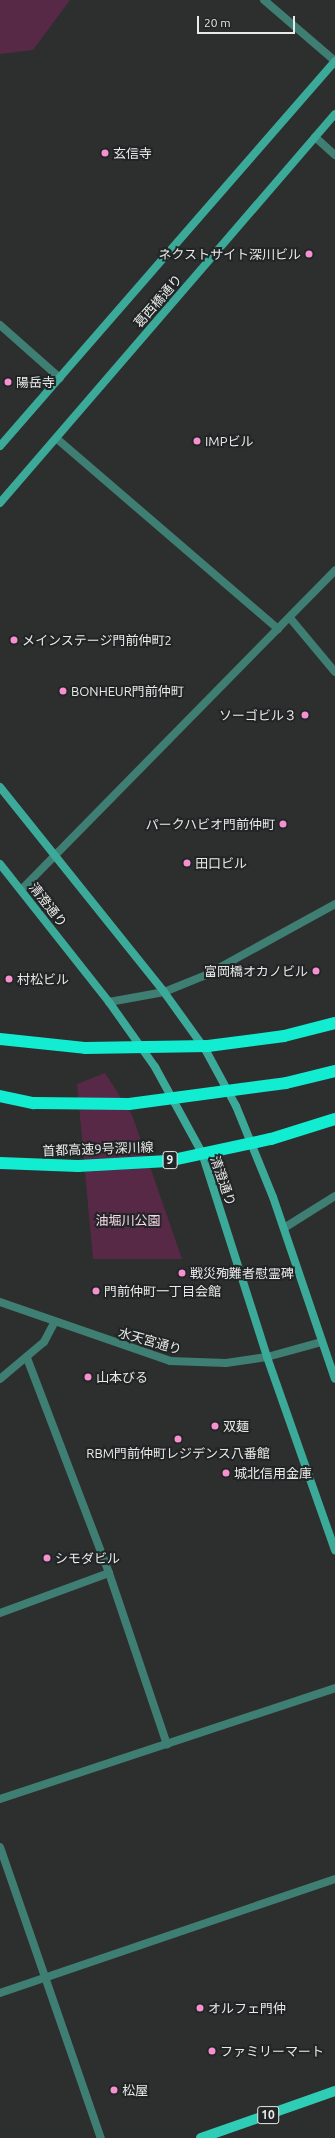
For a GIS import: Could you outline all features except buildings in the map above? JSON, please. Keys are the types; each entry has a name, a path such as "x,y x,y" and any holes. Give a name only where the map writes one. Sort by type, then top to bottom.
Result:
{"highway":[{"path":"0,1039 85,1048 208,1046 284,1036 335,1023"},
{"path":"0,1096 34,1103 129,1104 286,1083 335,1071"},
{"name":"首都高速9号深川線","path":"0,1163 78,1166 168,1161 263,1141 335,1119"}],"main road":[{"name":"葛西橋通り","path":"0,446 335,61"},
{"name":"葛西橋通り","path":"0,503 335,114"},
{"path":"0,787 164,992 205,1049 236,1106 284,1228 335,1379"},
{"name":"清澄通り","path":"0,864 109,1002 155,1067 202,1153 267,1357 335,1550"},
{"name":"10","path":"202,2138 335,2091"}],"street":[{"path":"264,0 335,61"},
{"path":"316,137 335,155"},
{"path":"0,325 60,378"},
{"path":"56,438 278,629"},
{"path":"21,890 290,618 335,570"},
{"path":"290,618 335,672"},
{"path":"109,1002 164,992 206,975 335,904"},
{"path":"284,1228 335,1196"},
{"name":"水天宮通り","path":"0,1302 54,1323 170,1361 226,1363 267,1357 322,1342"},
{"path":"0,1379 27,1358 44,1342 54,1323"},
{"path":"27,1358 109,1573 167,1744"},
{"path":"0,1613 109,1573"},
{"path":"0,1799 335,1688"},
{"path":"0,1847 101,2138"},
{"path":"0,1993 335,1879"}],"green space":[{"path":"0,0 70,0 33,50 0,54"},
{"name":"油堀川公園","path":"105,1073 132,1115 182,1259 93,1259 77,1084"}],"place":[{"name":"玄信寺","path":"105,153"},
{"name":"ネクストサイト深川ビル","path":"309,254"},
{"name":"陽岳寺","path":"8,382"},
{"name":"IMPビル","path":"197,441"},
{"name":"メインステージ門前仲町2","path":"14,640"},
{"name":"BONHEUR門前仲町","path":"63,691"},
{"name":"ソーゴビル３","path":"305,715"},
{"name":"パークハビオ門前仲町","path":"283,824"},
{"name":"田口ビル","path":"187,863"},
{"name":"富岡橋オカノビル","path":"316,971"},
{"name":"村松ビル","path":"9,979"},
{"name":"戦災殉難者慰霊碑","path":"182,1273"},
{"name":"門前仲町一丁目会館","path":"96,1291"},
{"name":"山本びる","path":"88,1377"},
{"name":"双麺","path":"215,1426"},
{"name":"RBM門前仲町レジデンス八番館","path":"178,1439"},
{"name":"城北信用金庫","path":"226,1473"},
{"name":"シモダビル","path":"47,1558"},
{"name":"オルフェ門仲","path":"200,2008"},
{"name":"ファミリーマート","path":"212,2051"},
{"name":"松屋","path":"114,2090"}]}
